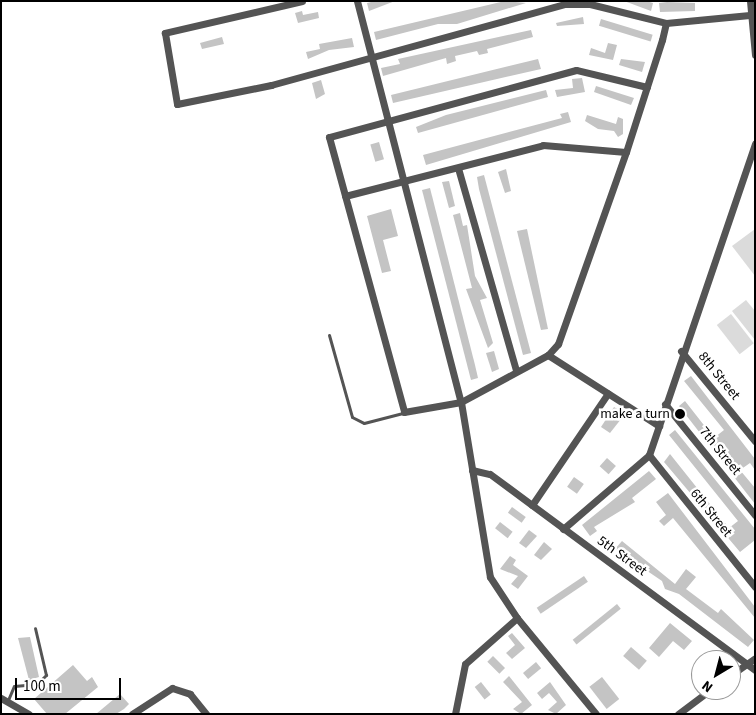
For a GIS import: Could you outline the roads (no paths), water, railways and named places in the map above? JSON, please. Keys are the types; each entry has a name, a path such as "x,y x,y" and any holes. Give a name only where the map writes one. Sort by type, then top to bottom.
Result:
{"street":[{"path":"302,1 165,33 178,104 371,57 577,3 666,23 750,15"},
{"path":"357,1 461,402 490,577 517,618 596,714"},
{"path":"750,1 755,55"},
{"path":"646,87 582,70 329,137 404,412 461,402 516,370 548,355 564,335 626,152 666,23"},
{"path":"563,529 649,456 682,351 755,144"},
{"path":"345,196 543,146 626,152"},
{"path":"458,168 516,370"},
{"path":"746,174 755,170"},
{"name":"8th Street","path":"682,351 755,441"},
{"path":"548,355 659,426"},
{"path":"532,505 608,393"},
{"name":"7th Street","path":"666,404 755,514"},
{"name":"6th Street","path":"649,456 755,587"},
{"name":"5th Street","path":"472,470 490,474 563,529 752,660 755,670"},
{"path":"455,714 465,664 517,618"},
{"path":"741,668 752,660"},
{"path":"132,714 172,688 190,694 206,714"},
{"path":"4,699 29,714"},
{"path":"678,714 697,700"}],"lane":[{"path":"329,335 352,417 364,423 404,412"},
{"path":"4,699 14,686 37,684 46,675 35,628"}],"place":[{"name":"make a turn","path":"680,414"}]}
